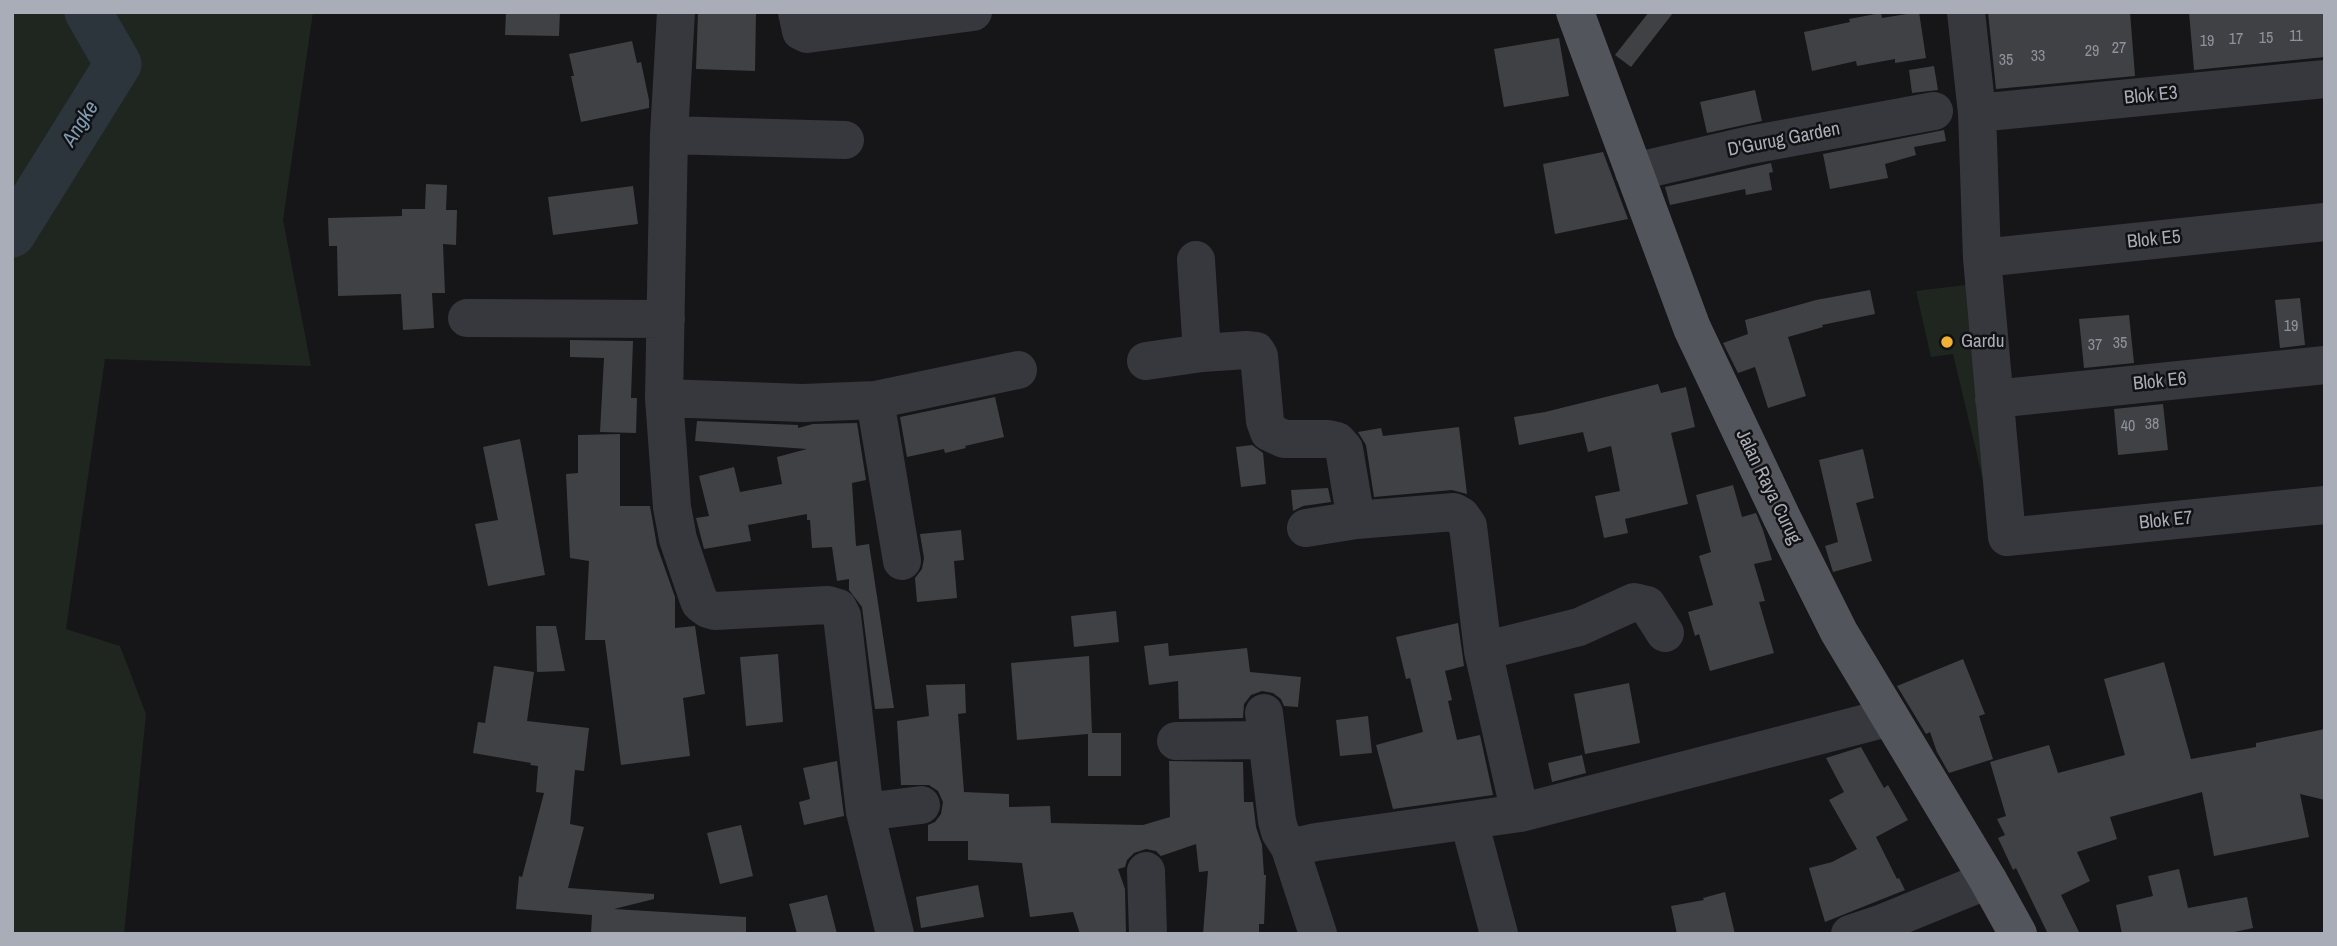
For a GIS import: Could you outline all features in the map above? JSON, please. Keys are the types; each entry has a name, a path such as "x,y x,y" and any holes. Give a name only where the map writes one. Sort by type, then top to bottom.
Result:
{"main road":[{"name":"Jalan Raya Curug","path":"1575,12 1702,350 1839,632 2018,934"}],"street":[{"path":"676,12 669,135 664,398 672,507 678,539 701,603 715,611 828,605 838,608 842,616 865,811 874,858 895,934"},
{"path":"797,12 801,32 807,34 974,12"},
{"path":"1966,12 1978,113 1983,258 1994,398"},
{"name":"Blok E3","path":"1978,113 2325,79"},
{"name":"D'Gurug Garden","path":"1634,172 1749,145 1934,111"},
{"path":"669,135 845,140"},
{"name":"Blok E5","path":"1983,258 2325,222"},
{"path":"1196,260 1202,354"},
{"path":"467,318 666,319"},
{"path":"1146,361 1256,351 1259,356 1265,421 1269,432 1284,439 1337,441 1344,449 1356,520"},
{"name":"Blok E6","path":"1994,398 2325,365"},
{"path":"664,398 792,403 875,400 1018,370"},
{"name":"Blok E7","path":"1994,398 2007,537 2325,505"},
{"path":"875,400 902,561"},
{"path":"1306,528 1356,520 1454,512 1461,516 1468,526 1483,651 1520,813"},
{"path":"1483,651 1578,627 1634,602 1647,605 1665,634"},
{"path":"1290,848 1520,813 1890,717"},
{"path":"1177,741 1264,726 1277,821 1290,848 1318,934"},
{"path":"865,811 921,805"},
{"path":"1469,821 1499,934"},
{"path":"1146,871 1148,934"},
{"path":"1850,934 1988,880"}],"shaded area":[{"path":"12,12 313,12 283,220 311,366 105,359 66,629 120,646 146,714 124,934 12,934"},
{"path":"1982,283 1997,539 1953,354 1931,357 1916,291"}],"building":[{"path":"506,12 560,12 559,36 505,35"},
{"path":"698,12 756,12 755,71 696,69"},
{"path":"1649,12 1673,13 1631,67 1615,55"},
{"path":"1919,12 1926,58 1895,63 1895,59 1857,66 1856,61 1812,71 1804,32 1881,13 1882,18"},
{"path":"1988,12 2130,12 2135,76 1996,89"},
{"path":"2189,12 2325,12 2325,57 2194,70"},
{"path":"1559,38 1569,96 1504,107 1494,49"},
{"path":"632,41 637,63 641,62 649,108 581,122 569,54"},
{"path":"1934,66 1938,90 1912,93 1909,70"},
{"path":"1755,90 1762,121 1707,133 1700,102"},
{"path":"1944,130 1946,141 1914,147 1916,155 1885,164 1888,178 1830,189 1823,154"},
{"path":"1603,152 1628,219 1555,234 1543,164"},
{"path":"1771,163 1773,172 1769,173 1772,190 1746,195 1745,189 1670,205 1665,187"},
{"path":"426,184 447,185 446,210 457,210 456,245 443,244 445,293 432,293 434,328 403,330 401,294 338,296 337,246 329,246 328,218 402,216 402,209 425,209"},
{"path":"633,186 638,224 553,235 548,197"},
{"path":"1870,290 1875,314 1822,325 1823,327 1788,337 1806,396 1768,408 1755,367 1738,373 1723,343 1748,334 1745,320 1816,300"},
{"path":"2300,298 2305,345 2280,348 2275,300"},
{"path":"2129,315 2134,363 2084,368 2079,319"},
{"path":"570,340 633,341 631,398 637,398 636,433 600,432 604,358 570,357"},
{"path":"1658,384 1661,393 1686,387 1695,427 1671,433 1688,504 1625,519 1628,533 1604,538 1595,496 1620,491 1611,446 1588,452 1583,432 1519,445 1514,417"},
{"path":"995,397 1004,437 945,453 944,449 907,457 900,417"},
{"path":"2163,404 2168,450 2118,455 2114,409"},
{"path":"697,421 798,425 798,428 813,424 857,423 866,480 852,483 856,546 869,544 894,708 875,709 862,607 849,590 849,579 837,581 832,547 812,548 807,514 748,525 751,541 704,549 696,518 709,516 699,476 734,467 740,492 782,484 777,457 807,449 695,441"},
{"path":"1459,427 1467,494 1452,490 1374,497 1366,445 1358,432 1381,428 1383,436"},
{"path":"620,434 620,506 650,506 657,546 675,597 675,628 695,626 705,694 683,698 690,756 621,765 605,640 585,640 589,561 570,558 566,474 578,473 578,435"},
{"path":"520,439 545,575 488,586 475,524 498,520 483,447"},
{"path":"1252,445 1263,453 1266,484 1241,487 1236,447"},
{"path":"1863,449 1874,498 1856,503 1872,561 1833,572 1825,546 1838,542 1819,460"},
{"path":"1733,485 1742,517 1756,513 1772,560 1754,564 1765,601 1759,602 1774,653 1710,671 1699,634 1695,636 1688,612 1713,605 1699,556 1711,552 1696,495"},
{"path":"1328,488 1331,502 1303,506 1293,511 1291,490"},
{"path":"961,530 964,560 954,561 957,598 917,602 915,578 922,569 924,558 920,534"},
{"path":"1116,611 1119,642 1074,647 1071,616"},
{"path":"1458,623 1464,666 1445,671 1452,700 1448,701 1457,740 1480,735 1493,795 1393,809 1376,745 1423,732 1410,678 1406,679 1396,637"},
{"path":"536,626 556,626 565,671 537,672"},
{"path":"1168,643 1169,656 1247,648 1250,672 1301,677 1298,707 1284,706 1281,699 1273,693 1262,691 1251,695 1244,704 1243,718 1179,719 1178,681 1149,685 1144,646"},
{"path":"778,654 783,722 746,726 740,657"},
{"path":"1089,656 1092,733 1121,733 1121,776 1088,776 1088,734 1017,740 1011,663"},
{"path":"1963,659 1985,714 1979,716 1993,759 1949,773 1930,732 1926,734 1897,686"},
{"path":"2164,662 2191,759 2256,747 2256,743 2325,729 2325,800 2300,794 2309,837 2214,856 2202,792 2110,817 2117,839 2077,852 2090,881 2061,895 2080,934 2048,934 2016,868 2013,870 1998,838 2005,835 1997,819 2006,816 1990,762 2049,745 2058,773 2125,755 2104,679"},
{"path":"494,666 534,672 527,721 589,728 584,771 575,770 570,824 584,827 568,888 654,894 654,899 614,909 746,917 746,934 591,934 592,915 516,909 519,876 522,877 544,793 536,792 538,766 473,753 478,722 485,723"},
{"path":"1629,683 1640,743 1585,754 1574,694"},
{"path":"965,684 966,713 958,714 964,792 1009,794 1009,807 1050,806 1051,823 1143,825 1170,817 1169,761 1243,762 1244,802 1253,802 1266,875 1264,924 1259,924 1259,934 1203,934 1208,871 1199,872 1196,844 1161,856 1156,851 1146,849 1134,853 1127,860 1125,867 1118,869 1125,889 1126,934 1080,934 1073,912 1030,917 1022,863 968,860 968,841 928,841 928,825 935,822 941,814 943,802 938,791 929,785 901,785 897,721 929,716 926,685"},
{"path":"1368,716 1372,753 1340,756 1336,720"},
{"path":"1861,747 1884,788 1888,785 1908,820 1876,837 1905,890 1825,922 1809,868 1832,862 1857,849 1829,800 1844,792 1826,758"},
{"path":"1582,755 1586,773 1552,782 1548,763"},
{"path":"837,761 844,816 804,825 799,802 810,799 803,768"},
{"path":"741,825 753,876 720,884 707,833"},
{"path":"2179,869 2188,908 2247,897 2253,928 2225,934 2122,934 2116,905 2153,896 2148,876"},
{"path":"978,885 984,917 921,928 916,897"},
{"path":"1725,892 1735,934 1677,934 1671,906 1704,900 1703,898"},
{"path":"827,895 837,934 797,934 789,904"}],"waterway":[{"name":"Angke","path":"12,234 118,64 88,12"}],"place":[{"name":"Gardu","path":"1947,342"}]}
